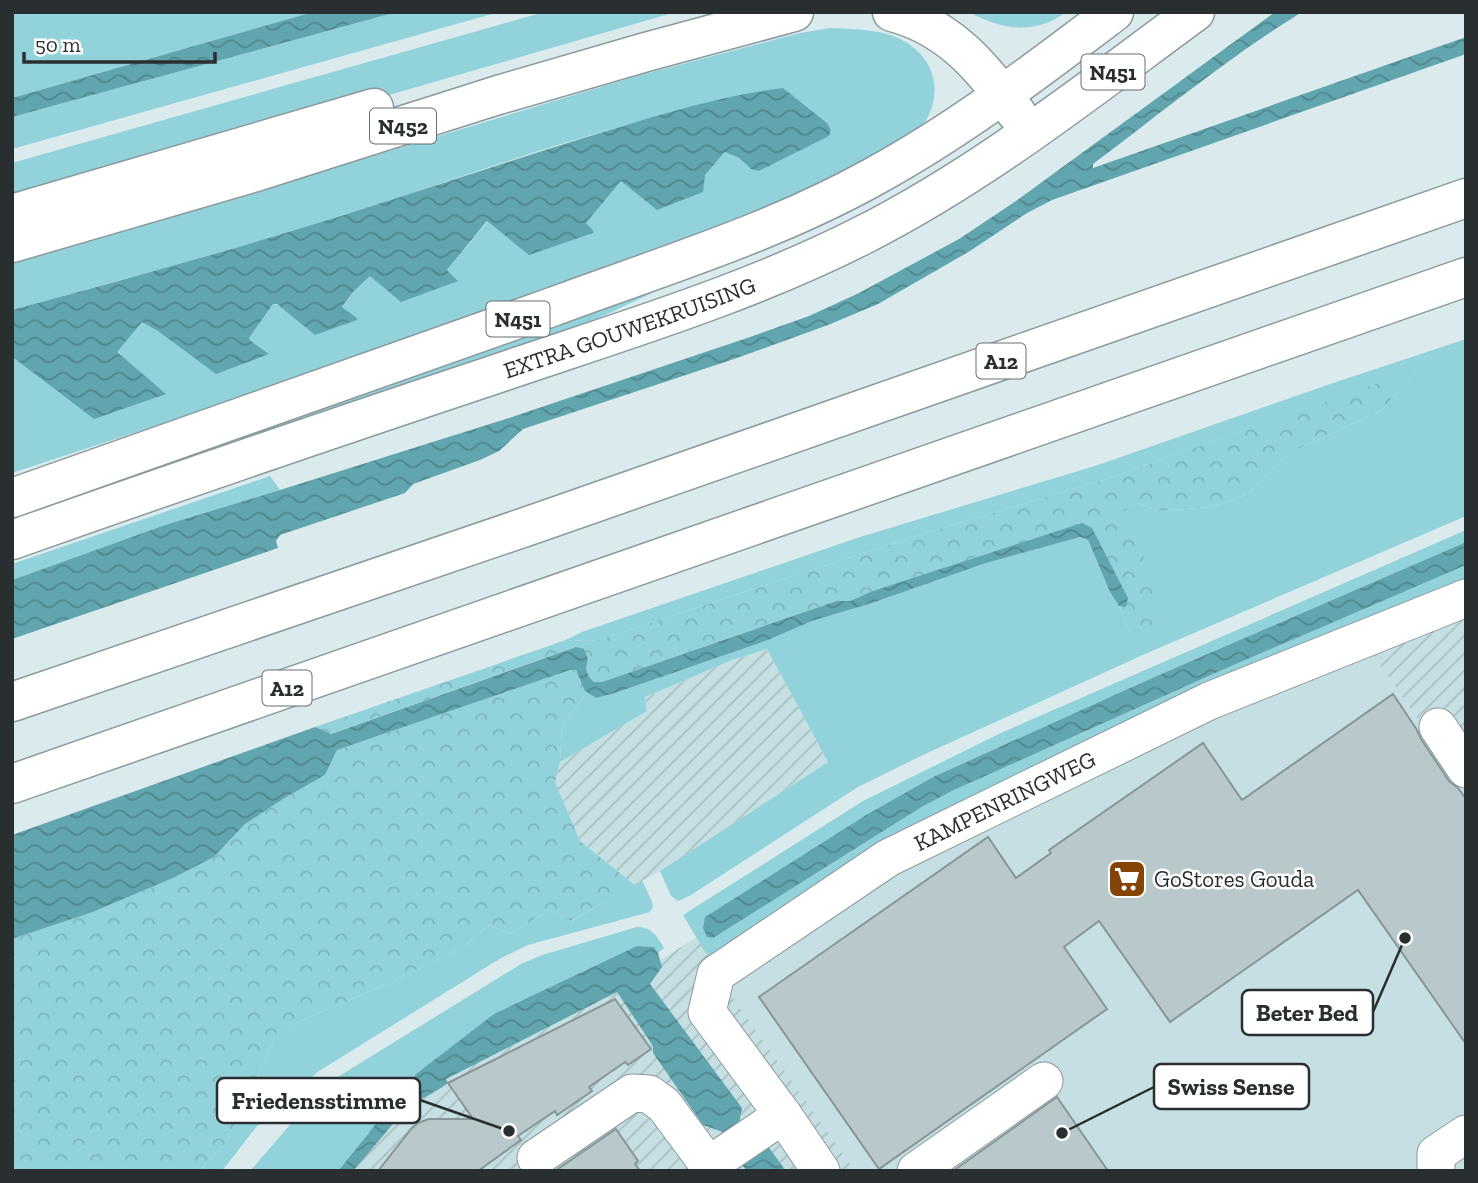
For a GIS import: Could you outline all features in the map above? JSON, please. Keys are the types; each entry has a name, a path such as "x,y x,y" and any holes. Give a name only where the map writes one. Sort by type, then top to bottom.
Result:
{"main road":[{"name":"N452","path":"12,214 706,12"},
{"name":"N452","path":"12,243 259,172 525,87 794,12"},
{"path":"892,12 929,26 953,41 1011,89"},
{"path":"951,12 985,38 1031,133"},
{"name":"EXTRA GOUWEKRUISING","path":"12,498 356,378 746,236 832,199 915,153 1011,89 1114,12"},
{"name":"EXTRA GOUWEKRUISING","path":"12,540 759,282 828,253 907,212 974,172 1195,12"},
{"name":"A12","path":"12,702 537,523 1466,198"},
{"name":"A12","path":"12,784 1466,277"}],"street":[{"name":"KAMPENRINGWEG","path":"821,1171 708,1012 716,974 888,858 1209,701 1466,598"},
{"path":"1438,727 1466,769"},
{"path":"916,1171 1044,1082"},
{"path":"536,1158 632,1093 649,1094 664,1105 711,1168 783,1115"},
{"path":"1436,1171 1436,1154 1466,1135"}],"shaded area":[{"path":"1466,562 1466,788 1344,613"},
{"name":"GoStores Gouda","path":"1344,613 1466,788 1466,1171 855,1171 733,998 720,923"},
{"path":"767,649 828,762 635,885 580,841 555,782 560,762 647,711 645,697 732,660"},
{"path":"719,923 733,998 855,1171 344,1171 409,1091 445,1079 617,992 621,999 643,971"}],"green space":[{"path":"12,12 313,12 12,98"},
{"path":"397,12 499,12 12,149 12,117"},
{"path":"544,12 676,12 12,204 12,163"},
{"path":"969,12 1066,12 1043,24 1018,27 993,23"},
{"path":"830,28 884,33 900,39 924,58 931,70 934,96 925,123 915,135 761,214 261,391 12,473 14,358 165,394 116,352 142,321 158,331 268,353 249,338 273,304 357,318 342,308 353,292 370,276 457,280 447,270 488,221 593,233 586,223 621,181 705,175 725,152 739,158 751,169 759,171 828,136 831,130 827,123 783,89 774,90 673,113 541,150 283,234 12,310 12,264 637,76 800,33"},
{"path":"677,281 557,338 12,525 12,511"},
{"path":"1466,339 1466,516 1145,654 925,754 858,787 691,895 678,901 671,896 660,871 828,762 767,649 732,660 645,697 647,711 560,762 562,726 587,692 596,698 615,693 768,640 812,621 986,563 1080,537 1088,540 1130,632 1135,540 1116,516 1137,503 1158,511 1212,507 1248,494 1289,453 1382,410 1417,370 1106,479 906,539 595,641 566,640 582,632 860,537 1098,465"},
{"path":"1418,369 1382,410 1289,453 1248,494 1212,507 1158,511 1137,503 1117,516 1135,540 1154,579 1155,628 1130,632 1119,606 1126,607 1092,529 870,592 850,601 835,601 602,682 594,682 589,677 586,669 588,659 584,650 576,647 330,734 315,727 566,640 595,641 906,539 1106,479"},
{"path":"270,476 280,490 165,525 12,580 12,564"},
{"path":"1466,530 1466,542 1152,678 933,777 705,917 707,936 713,938 920,808 954,790 1466,565 1466,586 716,961 705,952 683,915 863,801 1003,732"},
{"path":"576,670 587,692 562,726 560,762 555,782 580,841 635,885 571,921 549,910 511,934 489,925 463,947 385,985 279,1030 225,1144 199,1171 12,1171 12,939 93,912 173,878 214,857 244,825 325,775 337,750"},
{"path":"642,880 652,902 650,912 528,945 501,958 319,1071 257,1126 222,1171 199,1171 225,1144 279,1030 385,985 463,947 489,925 511,934 549,910 572,921"},
{"path":"637,927 650,930 664,948 658,953 654,947 637,946 368,1133 338,1171 250,1171 308,1104 336,1078 521,964 542,955"}],"water":[{"path":"313,12 397,12 12,117 12,98"},
{"path":"1275,12 1302,12 1196,85 1093,164 1093,168 1466,37 1466,54 1052,200 878,304 737,358 523,429 499,451 413,484 405,493 280,535 276,541 278,548 12,639 12,580 165,525 509,418 750,337 809,316 859,293 959,239 1016,201"},
{"path":"783,88 827,123 831,130 829,136 759,171 751,169 739,158 725,152 705,175 703,192 657,210 621,181 586,223 593,233 529,255 487,221 447,270 458,281 401,302 370,276 342,307 357,320 315,335 277,304 273,304 249,338 269,354 216,374 142,322 117,352 166,394 94,419 12,359 12,310 285,233 655,116 718,100"},
{"path":"1082,523 1092,528 1128,598 1126,607 1119,606 1110,592 1088,540 1080,537 986,563 812,621 768,640 596,698 585,691 576,670 570,670 337,750 325,775 244,825 214,857 173,878 93,912 12,939 12,835 315,727 331,734 576,647 584,649 588,659 586,669 589,677 594,682 602,682 836,601 850,601 870,592"},
{"path":"1466,542 1466,565 954,790 920,808 713,938 707,937 703,928 705,917 868,814 933,777 1152,678"},
{"path":"637,946 654,947 658,953 662,967 650,984 742,1108 739,1123 734,1128 723,1132 703,1125 653,1053 653,1046 617,992 446,1079 448,1083 404,1111 353,1171 338,1171 416,1074 494,1014"},
{"path":"767,1145 786,1171 747,1171 742,1165"}],"building":[{"path":"1393,694 1449,781 1466,799 1466,1044 1358,890 1170,1022 1099,921 1064,947 1107,1009 879,1169 759,997 988,837 1016,878 1051,853 1049,850 1203,743 1242,800"},
{"path":"615,999 651,1049 628,1065 625,1062 589,1087 592,1091 557,1115 555,1111 518,1136 521,1140 478,1171 378,1171 418,1123 429,1119 473,1119 448,1083"},
{"path":"1057,1097 1108,1171 953,1171 1040,1109"},
{"path":"616,1129 638,1161 635,1164 640,1171 555,1171"}],"place":[{"name":"GoStores Gouda","path":"1127,879"},
{"name":"Beter Bed","path":"1405,938"},
{"name":"Friedensstimme","path":"509,1131"},
{"name":"Swiss Sense","path":"1062,1133"}]}
